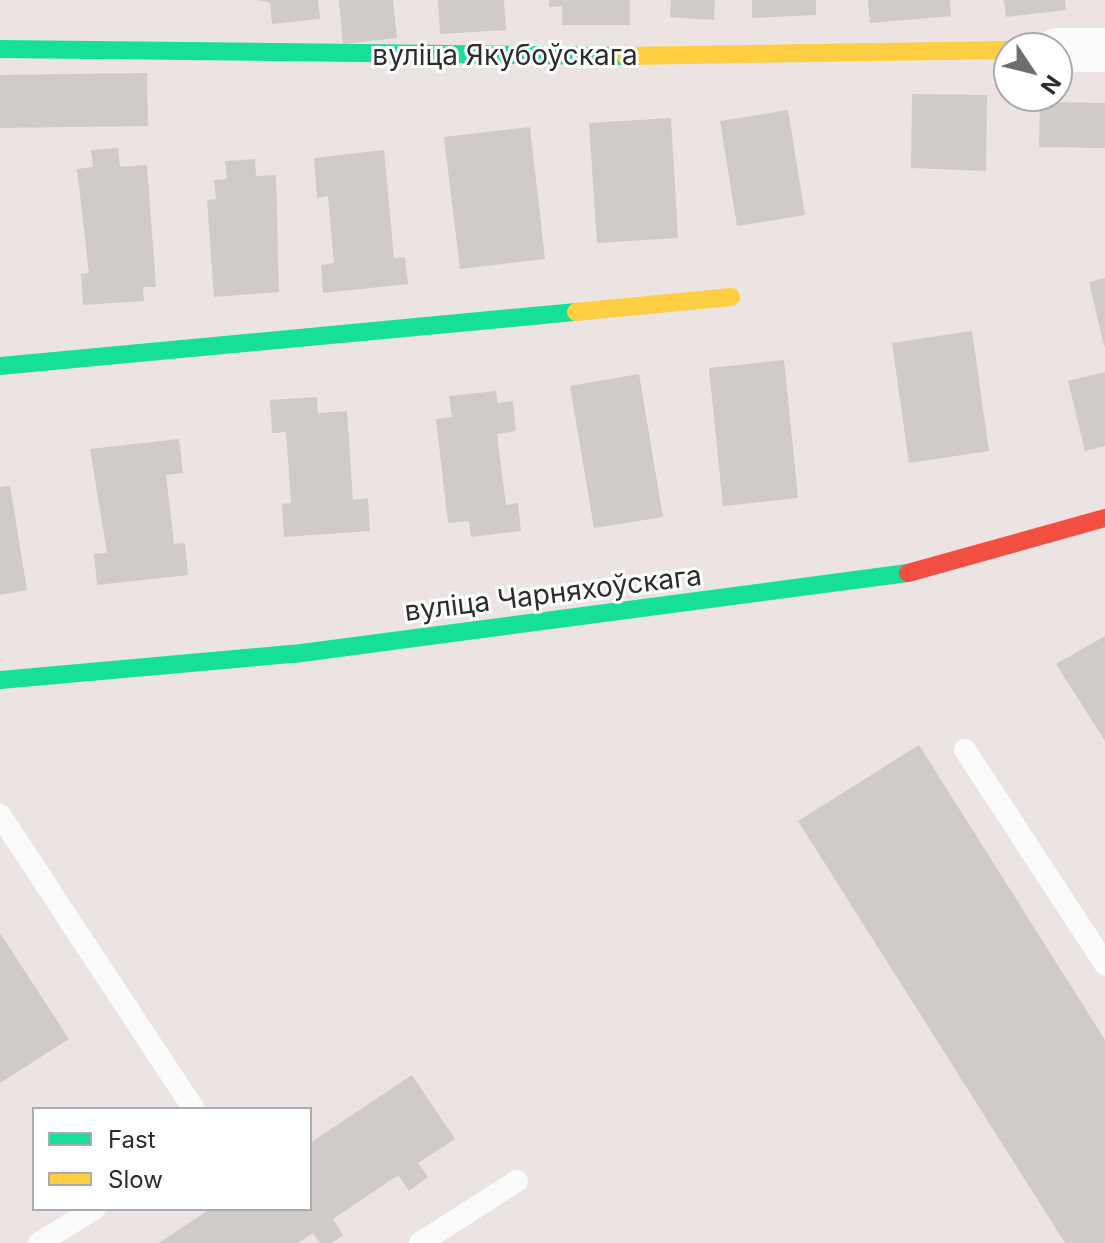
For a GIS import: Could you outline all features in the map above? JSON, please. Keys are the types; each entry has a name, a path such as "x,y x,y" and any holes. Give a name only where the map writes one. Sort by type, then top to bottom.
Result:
{"street":[{"name":"вуліца Якубоўскага","path":"0,49 560,57 993,50"},
{"path":"1073,50 1105,50"},
{"path":"0,366 731,297"},
{"name":"вуліца Чарняхоўскага","path":"0,680 294,654 756,596 907,573 1105,518"}],"lane":[{"path":"965,750 1105,964"},
{"path":"0,815 193,1107"},
{"path":"420,1243 517,1181"},
{"path":"39,1243 91,1211"}],"building":[{"path":"258,0 318,0 320,19 272,24 270,3"},
{"path":"339,0 393,0 397,38 343,44"},
{"path":"438,0 504,0 506,30 440,34"},
{"path":"549,0 630,0 630,25 562,25 562,6 549,7"},
{"path":"671,0 715,0 714,20 670,17"},
{"path":"752,0 816,0 816,15 752,18"},
{"path":"868,0 950,0 951,16 870,23"},
{"path":"1004,0 1065,0 1066,10 1006,17"},
{"path":"147,73 148,126 0,128 0,75"},
{"path":"912,94 987,95 986,171 911,168"},
{"path":"1073,103 1105,103 1105,148 1039,147 1040,112 1073,112"},
{"path":"788,110 805,215 737,226 720,121"},
{"path":"671,118 678,238 597,243 589,123"},
{"path":"530,127 545,259 460,269 444,137"},
{"path":"118,148 120,167 147,165 156,287 143,287 144,301 83,305 81,274 89,273 77,169 93,167 91,150"},
{"path":"384,150 394,258 405,257 408,284 323,293 321,265 334,263 328,196 317,198 314,158"},
{"path":"255,159 256,176 276,175 279,292 214,297 207,200 216,199 214,180 227,179 225,161"},
{"path":"1105,278 1105,346 1104,346 1089,282"},
{"path":"972,331 989,451 909,463 892,343"},
{"path":"784,360 798,498 723,506 709,368"},
{"path":"1105,372 1105,446 1085,451 1068,381"},
{"path":"639,374 663,517 594,528 570,386"},
{"path":"496,391 498,403 513,401 516,431 497,434 506,505 518,503 521,531 471,537 469,521 448,523 436,419 452,417 449,396"},
{"path":"317,397 318,413 347,411 353,500 368,498 370,531 284,537 282,504 291,503 286,432 272,433 270,400"},
{"path":"179,439 183,473 166,475 174,544 185,543 188,575 97,585 94,554 107,553 90,449"},
{"path":"10,486 27,590 0,595 0,487"},
{"path":"1105,636 1105,741 1056,664"},
{"path":"919,745 1105,1040 1105,1243 1065,1243 798,821"},
{"path":"0,933 69,1039 0,1083"},
{"path":"412,1075 455,1139 418,1163 428,1177 409,1191 398,1175 333,1219 343,1235 332,1243 320,1243 313,1233 298,1243 159,1243 207,1211 312,1211 312,1142"}],"traffic: fast":[{"path":"0,49 626,56"},
{"path":"0,366 576,312"},
{"path":"0,680 294,654 908,573"}],"traffic: slow":[{"path":"626,56 993,50"},
{"path":"576,312 731,297"}],"traffic: jam":[{"path":"908,573 1105,518"}]}
